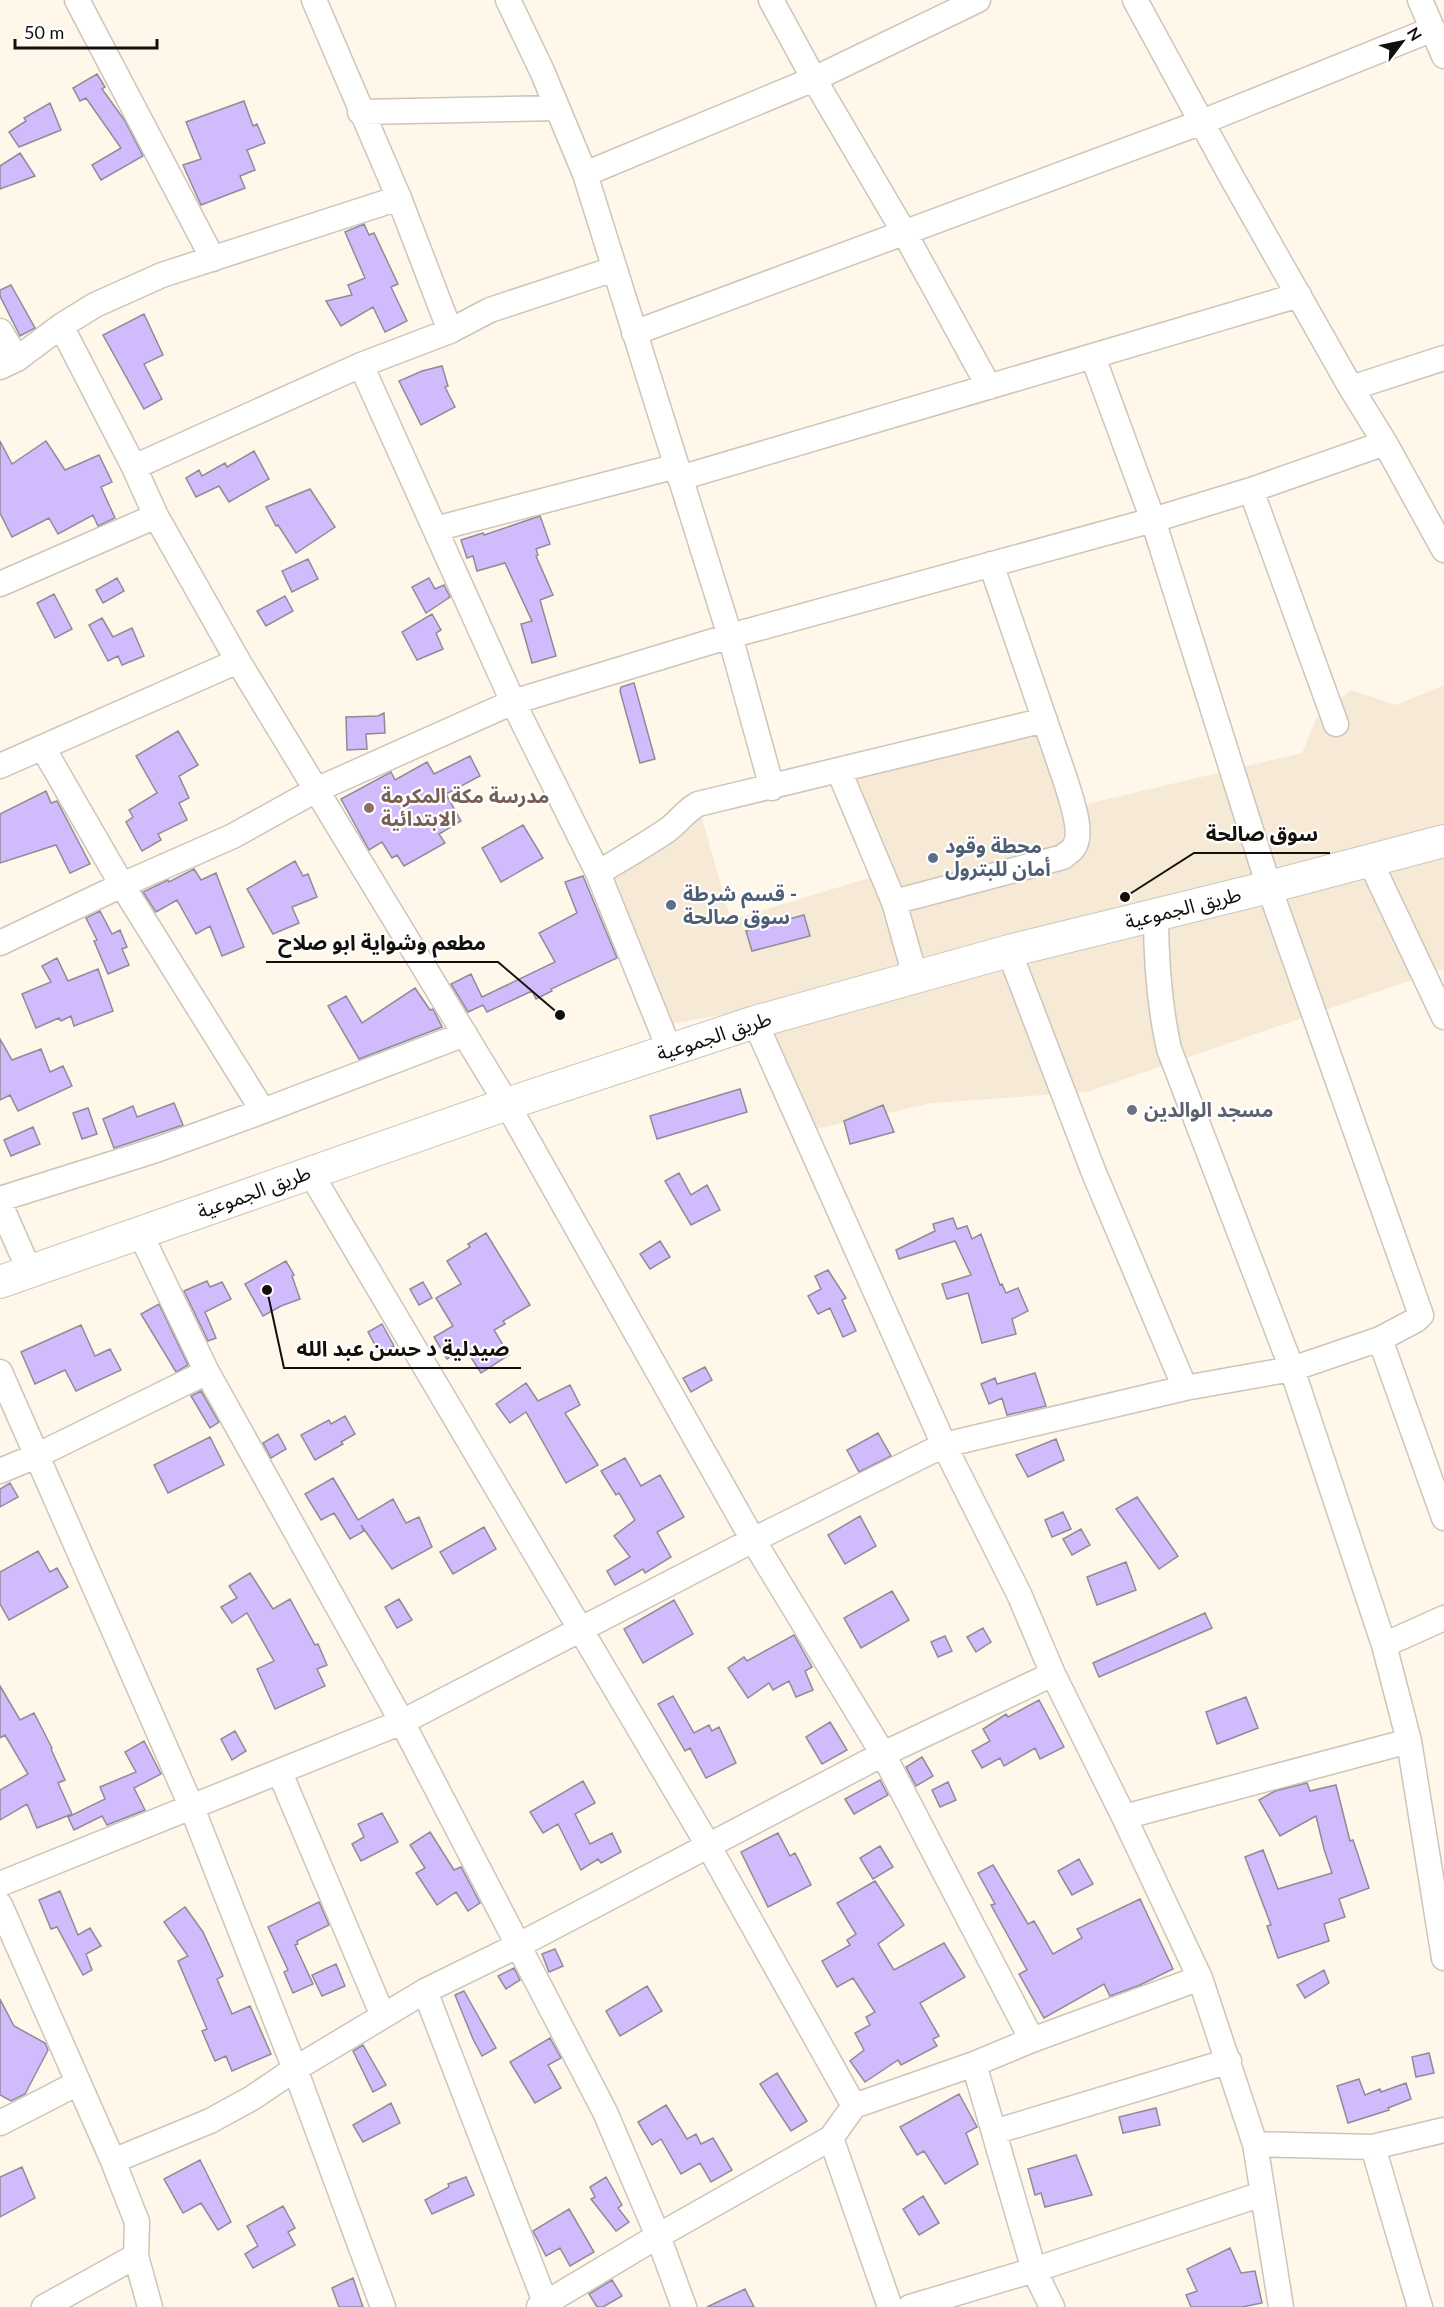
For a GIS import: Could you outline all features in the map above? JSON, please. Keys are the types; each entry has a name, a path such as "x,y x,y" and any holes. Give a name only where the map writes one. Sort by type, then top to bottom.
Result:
{"main road":[{"name":"طريق الجموعية","path":"0,1282 507,1104 755,1022 1009,951 1444,841"}],"street":[{"path":"77,0 213,259"},
{"path":"314,0 360,112 399,198 450,331"},
{"path":"508,0 585,174 730,636 772,788"},
{"path":"771,0 814,79 904,232 989,387"},
{"path":"585,174 814,79 978,0"},
{"path":"1135,0 1231,176 1444,550"},
{"path":"1420,0 1444,56"},
{"path":"634,333 1203,122 1433,29"},
{"path":"360,112 557,108"},
{"path":"0,331 8,363 96,305 162,274 399,198"},
{"path":"134,467 361,365 450,331 490,310 614,269"},
{"path":"435,529 679,472 989,387 1299,295"},
{"path":"61,326 134,467 156,516 238,661 507,1104 753,1540 883,1754 1032,2040"},
{"path":"0,1884 402,1722 753,1540 944,1445 1185,1388 1292,1369 1380,1339 1416,1320 1421,1314 1269,887 1153,520 1093,357"},
{"path":"1351,388 1444,358"},
{"path":"361,365 513,702 598,873 670,1051"},
{"path":"0,943 233,836 316,790 513,702 730,636 1153,520 1251,490 1385,443"},
{"path":"1251,490 1336,724"},
{"path":"0,584 156,516"},
{"path":"894,902 1063,857 1074,847 1078,837 1074,807 992,564"},
{"path":"0,766 238,661"},
{"path":"598,873 667,831 687,810 698,804 772,788 1045,720"},
{"path":"44,748 122,885 263,1111"},
{"path":"839,771 894,902 915,976"},
{"path":"1370,861 1444,1017"},
{"path":"1156,915 1156,968 1161,1014 1169,1049 1292,1369 1383,1645 1409,1741 1444,1958"},
{"path":"1009,951 1094,1173 1185,1388"},
{"path":"755,1022 944,1445 1019,1594 1053,1674 1200,1978 1255,2144 1281,2307"},
{"path":"0,1199 156,1150 465,1034"},
{"path":"310,1172 708,1845 854,2106"},
{"path":"0,1204 30,1272"},
{"path":"140,1233 207,1372 402,1722 605,2112 658,2236 684,2307"},
{"path":"1380,1339 1444,1518"},
{"path":"0,1372 192,1808 295,2068 383,2307"},
{"path":"0,1471 36,1456 207,1372"},
{"path":"1383,1645 1444,1618"},
{"path":"113,2161 210,2121 252,2098 295,2068 425,1991 519,1945 883,1754 1053,1674"},
{"path":"1124,1817 1409,1741"},
{"path":"280,1773 383,2016"},
{"path":"0,1905 113,2161 137,2222 136,2256 150,2307"},
{"path":"425,1991 544,2306 658,2236 831,2138 854,2106 974,2064 1032,2040 1200,1978"},
{"path":"993,2132 1229,2061"},
{"path":"974,2064 1034,2270 1052,2307"},
{"path":"0,2123 78,2083"},
{"path":"1255,2144 1373,2147 1444,2130"},
{"path":"831,2138 890,2307"},
{"path":"1373,2147 1420,2307"},
{"path":"910,2307 1034,2270 1262,2194"},
{"path":"44,2307 136,2256"}],"shaded area":[{"path":"1444,685 1444,969 1087,1092 932,1103 816,1129 802,1112 752,1009 661,1026 598,873 698,804 731,920 882,874 839,771 1045,720 1074,807 1302,753 1316,719 1351,690 1396,705"}],"building":[{"path":"97,74 105,87 102,89 125,121 143,156 101,180 92,165 121,148 86,98 80,101 73,88"},
{"path":"244,101 253,126 257,124 265,143 247,150 255,170 240,176 245,188 201,205 183,165 201,159 186,122"},
{"path":"50,103 61,130 19,147 9,132 26,121 24,118"},
{"path":"20,153 35,176 0,189 0,166"},
{"path":"364,224 369,235 374,233 398,284 391,287 407,321 385,332 373,307 341,326 326,301 352,295 348,285 365,278 345,232"},
{"path":"11,285 35,328 20,336 0,296 0,290"},
{"path":"144,314 163,355 144,364 162,399 144,409 103,335"},
{"path":"442,366 448,386 445,387 455,407 421,425 399,381 422,371"},
{"path":"0,441 12,464 46,441 65,470 99,455 112,482 101,487 115,518 98,526 93,515 58,534 49,518 12,537 0,513"},
{"path":"254,451 269,479 229,502 219,486 196,497 186,478 199,470 202,476 225,463 227,467"},
{"path":"310,489 335,527 296,553 278,525 276,526 266,507"},
{"path":"540,516 550,544 536,549 538,555 536,556 553,595 540,600 556,656 532,663 521,624 532,621 505,563 477,571 473,556 467,558 461,540 483,533 484,535"},
{"path":"308,559 318,579 292,592 282,571"},
{"path":"117,578 124,591 103,603 96,590"},
{"path":"429,578 435,589 444,585 450,597 426,613 412,587"},
{"path":"54,594 72,629 55,638 37,603"},
{"path":"285,596 293,611 266,626 257,611"},
{"path":"432,614 441,630 436,633 443,649 417,660 402,632"},
{"path":"102,618 113,637 132,628 144,656 122,665 118,656 108,661 89,625"},
{"path":"634,683 655,759 640,763 620,691 621,687"},
{"path":"384,713 385,733 366,734 367,749 347,750 346,717 378,716"},
{"path":"178,731 198,765 179,776 189,798 179,803 187,820 158,834 161,840 142,851 126,822 133,817 129,810 157,793 136,756"},
{"path":"470,756 480,776 446,794 461,821 439,834 445,843 404,866 397,855 392,858 382,842 369,850 341,799 391,772 395,780 427,762 434,774"},
{"path":"46,791 51,803 57,801 90,864 70,873 56,845 0,863 0,814"},
{"path":"523,825 543,858 501,882 482,848"},
{"path":"295,861 303,876 308,874 317,897 292,907 299,923 273,934 247,889"},
{"path":"194,869 201,880 216,873 244,947 222,956 210,926 196,934 177,900 156,912 143,892"},
{"path":"583,876 617,958 551,989 552,991 536,999 532,991 487,1012 483,1005 468,1012 451,984 471,974 482,997 555,962 539,933 577,913 565,882"},
{"path":"100,911 112,934 120,930 127,947 122,949 129,965 108,974 94,941 97,940 86,918"},
{"path":"804,915 810,936 752,951 746,931"},
{"path":"57,958 68,981 98,969 113,1011 74,1026 71,1016 61,1021 59,1018 36,1028 22,994 51,982 42,966"},
{"path":"415,988 430,1010 433,1009 442,1027 359,1059 328,1006 346,996 362,1023"},
{"path":"0,1039 12,1060 41,1049 50,1072 63,1066 72,1086 18,1111 10,1095 0,1100"},
{"path":"740,1089 747,1112 657,1139 650,1116"},
{"path":"174,1103 183,1125 114,1148 103,1119 133,1106 137,1117"},
{"path":"883,1105 894,1132 850,1144 844,1121"},
{"path":"88,1108 97,1134 82,1139 73,1113"},
{"path":"33,1127 40,1144 11,1156 4,1140"},
{"path":"679,1173 691,1195 707,1185 720,1210 691,1225 665,1181"},
{"path":"953,1218 957,1229 967,1226 972,1239 981,1234 1000,1285 1002,1284 1006,1293 1018,1288 1028,1311 1012,1319 1016,1334 982,1343 968,1293 947,1299 942,1284 971,1275 955,1241 899,1259 896,1250 935,1231 933,1224"},
{"path":"486,1233 530,1305 503,1321 505,1324 494,1330 509,1355 481,1373 465,1348 447,1359 434,1337 453,1326 436,1298 461,1284 447,1261 470,1247 468,1244"},
{"path":"660,1241 670,1257 650,1269 640,1254"},
{"path":"286,1261 294,1275 292,1276 300,1299 263,1316 245,1284"},
{"path":"828,1270 846,1298 842,1300 856,1331 843,1337 830,1308 818,1314 808,1296 821,1289 815,1276"},
{"path":"207,1281 210,1287 222,1282 231,1299 205,1312 216,1338 208,1341 184,1291"},
{"path":"423,1282 432,1298 419,1305 410,1289"},
{"path":"159,1304 188,1365 176,1372 141,1314"},
{"path":"382,1324 394,1346 380,1354 368,1332"},
{"path":"81,1325 95,1356 110,1349 121,1370 76,1391 65,1370 35,1384 21,1352"},
{"path":"705,1367 712,1380 691,1392 683,1378"},
{"path":"1035,1373 1046,1406 1007,1415 1002,1398 989,1404 981,1384 995,1378 997,1384"},
{"path":"526,1383 538,1401 570,1385 580,1405 565,1413 598,1465 566,1483 526,1412 510,1423 496,1404"},
{"path":"201,1391 219,1422 210,1428 191,1396"},
{"path":"345,1416 355,1434 341,1442 343,1444 315,1460 301,1435 329,1420 331,1424"},
{"path":"878,1433 891,1456 859,1472 847,1450"},
{"path":"278,1434 286,1449 271,1458 263,1443"},
{"path":"210,1437 224,1465 168,1493 154,1465"},
{"path":"1056,1439 1064,1460 1028,1477 1016,1455"},
{"path":"625,1458 641,1486 660,1475 684,1517 657,1532 671,1557 645,1573 643,1569 615,1585 607,1571 630,1557 614,1536 635,1520 619,1493 616,1495 601,1471"},
{"path":"333,1478 358,1520 393,1499 406,1523 419,1517 432,1547 392,1569 361,1525 364,1531 350,1539 334,1513 321,1520 305,1494"},
{"path":"10,1483 18,1497 0,1507 0,1489"},
{"path":"1137,1497 1178,1556 1159,1569 1116,1509"},
{"path":"1063,1512 1071,1529 1052,1537 1045,1520"},
{"path":"860,1516 876,1546 845,1564 828,1535"},
{"path":"484,1527 496,1549 453,1574 440,1552"},
{"path":"1081,1529 1090,1545 1072,1555 1063,1539"},
{"path":"38,1551 50,1572 57,1568 68,1587 9,1620 0,1604 0,1572"},
{"path":"1126,1562 1136,1590 1097,1605 1087,1577"},
{"path":"250,1573 273,1609 290,1599 315,1645 318,1644 327,1665 317,1669 325,1686 275,1709 257,1669 274,1661 247,1613 232,1623 221,1607 237,1598 229,1586"},
{"path":"892,1591 909,1620 861,1648 844,1618"},
{"path":"399,1599 412,1620 397,1628 385,1607"},
{"path":"674,1600 693,1634 643,1663 624,1629"},
{"path":"1205,1613 1212,1628 1099,1677 1093,1663"},
{"path":"983,1628 991,1642 976,1652 967,1637"},
{"path":"794,1635 812,1667 805,1671 813,1690 796,1697 789,1681 773,1690 769,1683 748,1698 728,1668 744,1657 747,1661"},
{"path":"945,1636 952,1651 938,1657 931,1642"},
{"path":"0,1686 20,1720 34,1713 65,1780 58,1783 72,1814 37,1828 27,1804 0,1820 0,1790 28,1774 5,1735 0,1738"},
{"path":"673,1696 694,1733 709,1725 712,1731 719,1727 736,1763 706,1778 690,1748 685,1751 658,1704"},
{"path":"1246,1697 1258,1728 1217,1744 1206,1712"},
{"path":"1039,1700 1064,1747 1040,1759 1035,1748 1004,1766 1000,1758 982,1768 972,1751 990,1741 983,1729 1006,1714 1008,1717"},
{"path":"830,1722 847,1750 822,1764 806,1737"},
{"path":"235,1731 246,1751 232,1760 221,1739"},
{"path":"144,1741 161,1774 134,1788 145,1810 107,1825 102,1816 74,1830 68,1817 105,1799 100,1787 136,1772 125,1752"},
{"path":"922,1757 933,1776 916,1786 906,1767"},
{"path":"880,1780 888,1795 854,1814 845,1799"},
{"path":"583,1781 595,1803 575,1814 590,1844 612,1833 621,1852 601,1863 598,1859 581,1870 558,1824 543,1833 530,1812"},
{"path":"948,1782 956,1800 940,1807 932,1790"},
{"path":"1307,1783 1310,1791 1336,1785 1350,1841 1353,1840 1369,1888 1339,1899 1345,1917 1324,1924 1329,1941 1278,1958 1267,1926 1271,1925 1245,1857 1263,1850 1278,1889 1332,1873 1316,1816 1280,1836 1259,1800 1275,1791"},
{"path":"382,1813 398,1842 361,1861 352,1844 364,1837 358,1824"},
{"path":"430,1832 454,1870 461,1867 480,1903 468,1911 456,1892 437,1905 416,1873 425,1868 410,1845"},
{"path":"778,1833 790,1856 795,1853 811,1885 768,1907 741,1852"},
{"path":"880,1846 893,1867 873,1879 860,1858"},
{"path":"1079,1859 1093,1884 1072,1895 1058,1871"},
{"path":"993,1865 1028,1924 1034,1921 1053,1954 1082,1938 1077,1929 1140,1899 1173,1969 1110,1996 1104,1984 1044,2018 1019,1974 1027,1970 991,1905 995,1904 978,1873"},
{"path":"875,1881 904,1925 878,1944 894,1970 944,1943 965,1977 920,2003 939,2036 933,2039 937,2046 901,2065 898,2060 865,2082 850,2061 864,2050 855,2033 870,2025 866,2017 875,2012 853,1978 837,1987 822,1961 850,1945 847,1940 856,1934 837,1903"},
{"path":"60,1891 78,1935 90,1928 101,1946 86,1954 92,1970 83,1975 57,1927 51,1929 39,1900"},
{"path":"319,1902 329,1925 297,1941 298,1944 295,1945 313,1984 293,1993 284,1972 288,1970 268,1927"},
{"path":"185,1907 203,1932 223,1976 217,1979 232,2014 250,2006 271,2054 232,2071 226,2056 215,2061 202,2031 207,2029 178,1961 188,1956 164,1922"},
{"path":"555,1949 563,1966 549,1972 542,1954"},
{"path":"336,1964 345,1986 322,1996 312,1975"},
{"path":"514,1968 520,1980 506,1989 498,1976"},
{"path":"1324,1970 1329,1983 1305,1998 1297,1985"},
{"path":"647,1986 662,2011 620,2036 606,2011"},
{"path":"464,1991 496,2048 482,2056 455,1995"},
{"path":"0,1999 14,2026 45,2043 48,2050 25,2094 11,2101 0,2095"},
{"path":"550,2038 561,2058 548,2065 561,2088 535,2103 510,2062"},
{"path":"363,2045 386,2085 373,2092 353,2051"},
{"path":"1429,2053 1434,2073 1416,2077 1412,2057"},
{"path":"777,2073 807,2121 791,2131 760,2084"},
{"path":"1359,2079 1365,2095 1406,2083 1411,2099 1388,2108 1389,2110 1348,2123 1337,2086"},
{"path":"959,2094 977,2127 966,2133 978,2164 945,2184 924,2151 917,2155 900,2127"},
{"path":"391,2103 400,2123 363,2142 353,2125"},
{"path":"666,2105 687,2139 696,2134 701,2144 713,2138 732,2170 711,2182 700,2163 681,2174 661,2139 652,2145 638,2122"},
{"path":"1156,2108 1160,2125 1123,2133 1119,2117"},
{"path":"1076,2155 1092,2195 1045,2207 1041,2193 1035,2195 1028,2169"},
{"path":"200,2160 231,2222 218,2230 201,2203 183,2213 164,2179"},
{"path":"22,2167 35,2198 0,2217 0,2177"},
{"path":"466,2177 474,2195 432,2214 425,2200 449,2187 448,2184"},
{"path":"606,2177 622,2205 618,2208 629,2222 616,2231 591,2199 595,2197 590,2187"},
{"path":"923,2196 939,2223 919,2235 903,2209"},
{"path":"283,2206 295,2228 288,2232 295,2245 253,2268 245,2254 258,2246 247,2226"},
{"path":"569,2209 594,2252 570,2266 560,2248 546,2256 533,2231"},
{"path":"1230,2248 1241,2273 1255,2271 1262,2303 1242,2307 1191,2307 1186,2295 1197,2291 1187,2269"},
{"path":"353,2278 363,2307 339,2307 332,2288"},
{"path":"612,2280 622,2296 603,2307 597,2307 589,2294"},
{"path":"745,2289 754,2307 707,2307"}],"place":[{"name":"مدرسة مكة المكرمة الابتدائية","path":"369,808"},
{"name":"محطة وقود أمان للبترول","path":"933,858"},
{"name":"سوق صالحة","path":"1125,897"},
{"name":"قسم شرطة - سوق صالحة","path":"671,905"},
{"name":"مطعم وشواية ابو صلاح","path":"560,1015"},
{"name":"مسجد الوالدين","path":"1132,1110"},
{"name":"صيدلية د حسن عبد الله","path":"267,1290"}]}
